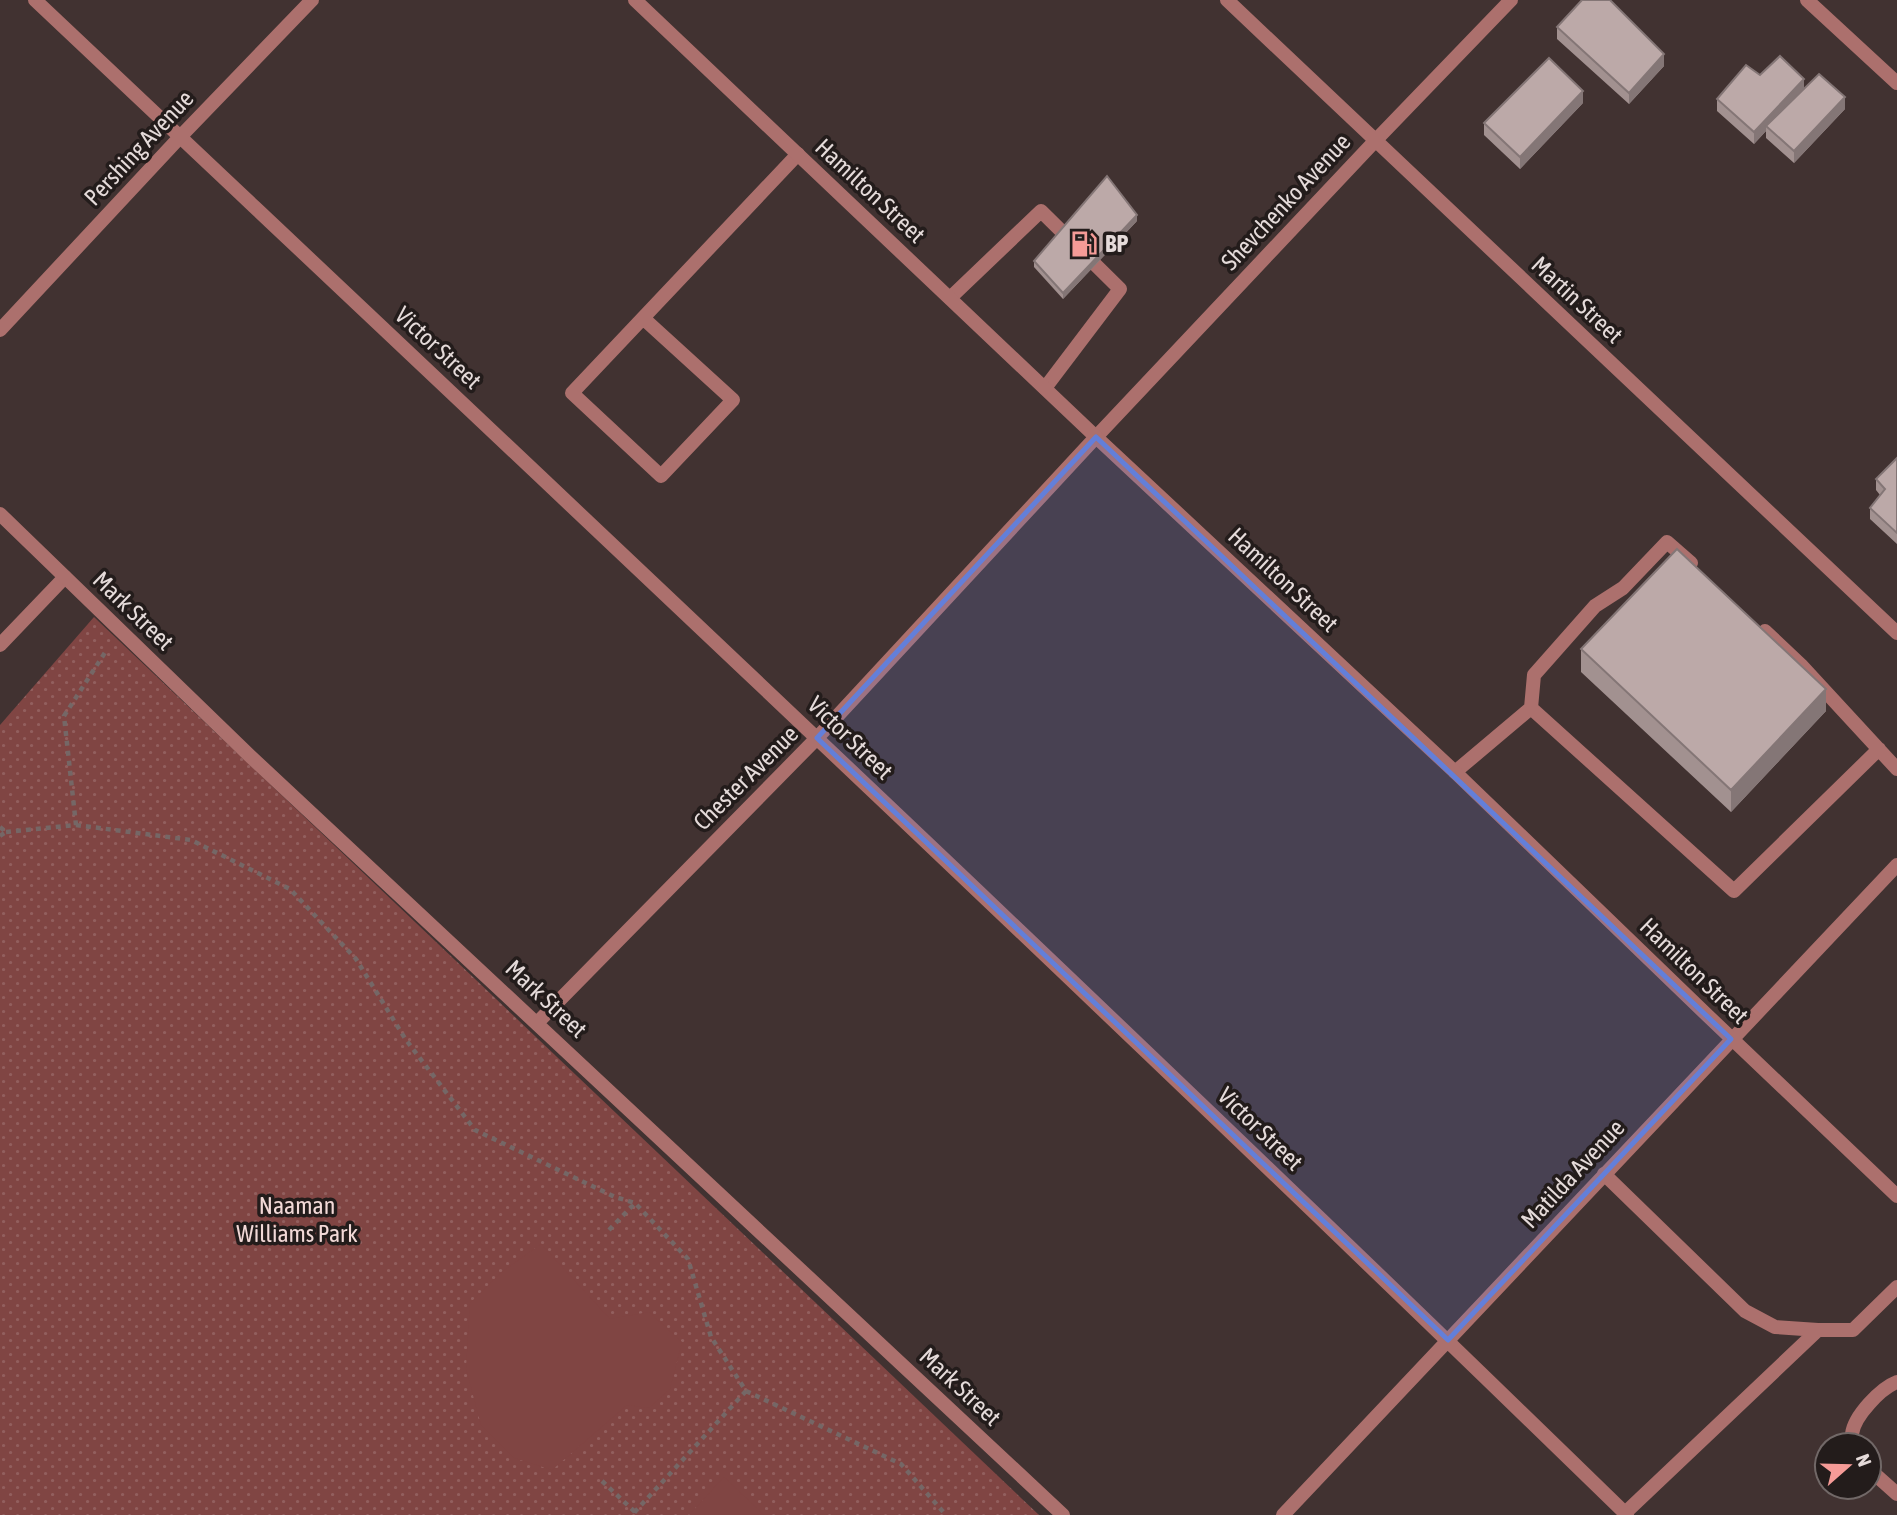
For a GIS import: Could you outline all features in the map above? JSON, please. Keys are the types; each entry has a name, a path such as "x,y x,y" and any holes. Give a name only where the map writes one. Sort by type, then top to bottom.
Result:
{"street":[{"name":"Victor Street","path":"36,0 817,738 1448,1340 1626,1514"},
{"name":"Pershing Avenue","path":"0,330 312,0"},
{"name":"Hamilton Street","path":"635,0 1096,437 1455,772 1897,1196"},
{"name":"Martin Street","path":"1227,0 1897,633"},
{"name":"Shevchenko Avenue","path":"1096,437 1511,0"},
{"path":"1807,0 1897,83"},
{"path":"643,318 733,400 661,476 572,393 798,154"},
{"path":"950,298 1041,211 1121,289 1045,388"},
{"name":"Chester Avenue","path":"537,1023 817,738 1096,437"},
{"name":"Mark Street","path":"0,514 250,756 1063,1515"},
{"path":"1455,772 1531,708 1534,675 1595,606 1623,588 1667,542 1706,577"},
{"path":"0,645 65,577"},
{"path":"1754,621 1801,665 1897,769"},
{"path":"1531,708 1734,891 1879,749"},
{"name":"Matilda Avenue","path":"1283,1515 1897,865"},
{"path":"1604,1174 1745,1311 1775,1327 1853,1330 1897,1287"},
{"path":"1626,1514 1818,1330"},
{"path":"1853,1431 1859,1415 1889,1385 1897,1382"},
{"path":"1883,1482 1897,1494"}],"path":[{"path":"76,825 64,716 120,629"},
{"path":"0,836 6,832 76,825 191,840 290,889 356,959 406,1040 475,1130 615,1197 635,1203 688,1259 711,1337 746,1391 901,1464 946,1515"},
{"path":"0,827 6,832"},
{"path":"609,1230 635,1203"},
{"path":"602,1481 634,1514 746,1391"}],"highlighted area":[{"path":"1096,437 1731,1039 1448,1340 817,738"}],"green space":[{"name":"Naaman Williams Park","path":"94,617 1039,1515 0,1515 0,725"},
{"path":"541,1244 610,1319 649,1312 682,1342 670,1389 649,1408 627,1405 552,1470 514,1458 481,1425 466,1369 470,1303 503,1271"},
{"path":"724,1477 764,1515 689,1515"}],"building":[{"path":"1582,0 1610,0 1664,54 1629,93 1557,27"},
{"path":"1780,56 1804,79 1754,132 1717,99 1746,65 1760,75"},
{"path":"1549,58 1583,91 1520,157 1484,123"},
{"path":"1819,74 1845,97 1794,151 1766,126"},
{"name":"BP","path":"1107,176 1137,215 1063,293 1034,261"},
{"path":"1897,458 1897,533 1870,508 1885,489 1876,479"},
{"path":"1677,549 1826,689 1731,790 1581,649"}],"place":[{"name":"BP","path":"1084,244"}]}
